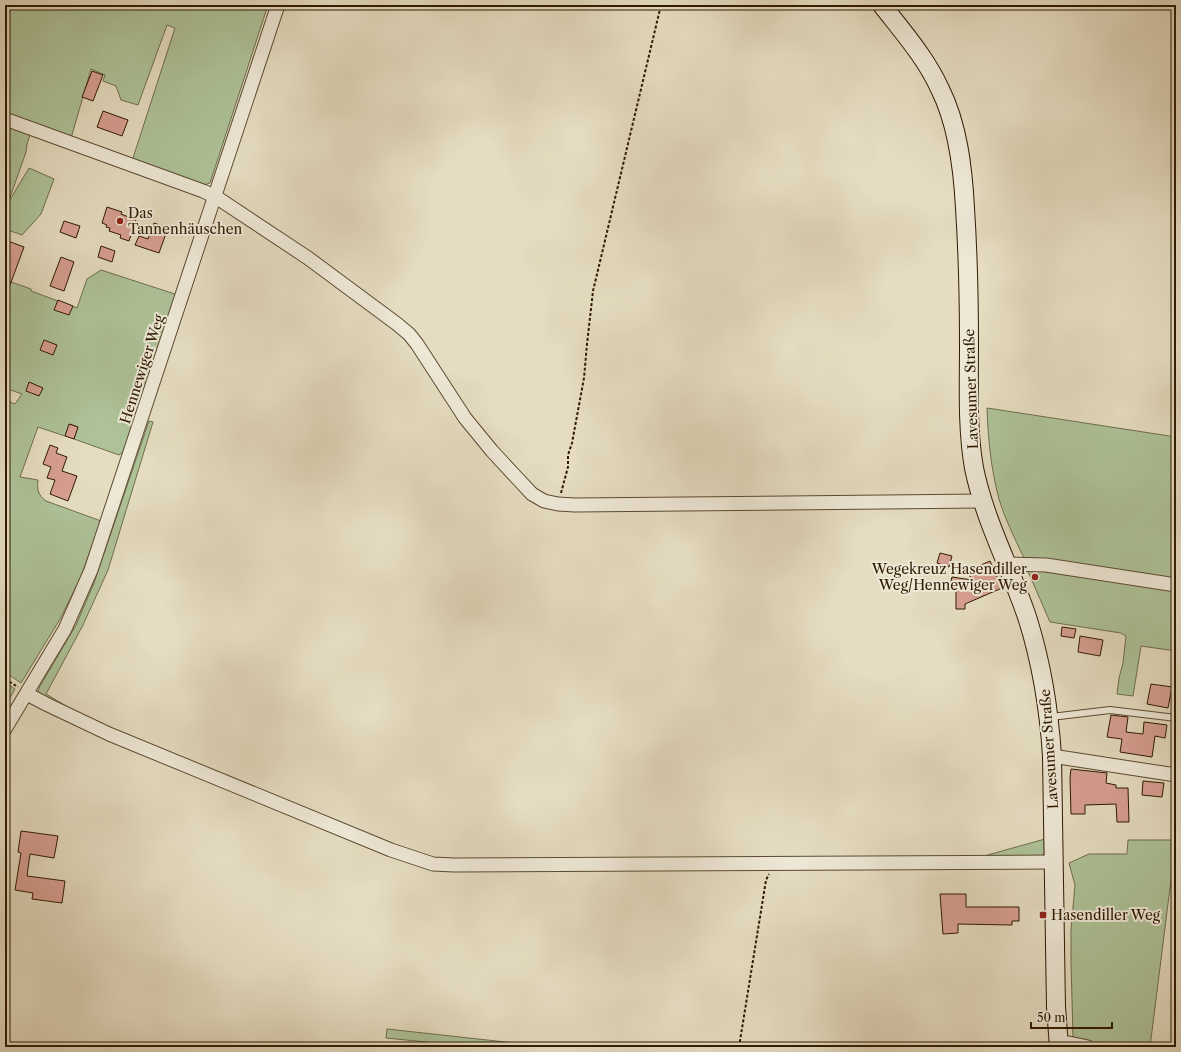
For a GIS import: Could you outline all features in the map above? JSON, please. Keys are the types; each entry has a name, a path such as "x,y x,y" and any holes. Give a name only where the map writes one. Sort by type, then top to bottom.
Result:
{"street":[{"name":"Hennewiger Weg","path":"5,728 66,630 91,570 216,197 278,5"},
{"name":"Lavesumer Straße","path":"882,5 921,57 941,90 956,140 962,171 967,250 969,415 974,467 982,501 992,531 1028,620 1043,677 1049,717 1052,756 1056,1007 1059,1045"},
{"path":"5,119 203,191 216,197 308,258 380,310 405,331 424,353 465,418 492,451 532,494 544,501 558,504 982,501"},
{"path":"1006,564 1046,565 1176,585"},
{"path":"27,694 137,746 391,850 433,864 1054,862"},
{"path":"1052,756 1176,775"},
{"path":"1059,1045 1069,1043 1088,1047"}],"lane":[{"path":"1049,717 1110,710 1176,718"}],"path":[{"path":"558,504 568,467 568,455 572,444 584,378 594,291 661,5"},
{"path":"739,1047 766,880 776,864"}],"green space":[{"path":"5,5 268,5 210,183 204,185 132,161 175,28 167,25 138,105 121,100 116,86 103,81 105,75 91,69 71,138 5,114"},
{"path":"5,122 31,132 26,152 8,203 29,168 54,179 41,214 22,235 5,229"},
{"path":"101,270 178,295 124,451 119,455 74,439 78,427 70,424 65,436 38,427 20,477 38,480 39,492 41,497 46,501 101,521 80,579 60,619 21,683 5,672 5,400 15,404 22,394 5,388 5,298 11,282 77,308 87,279"},
{"path":"987,408 1176,437 1176,581 1024,558 1007,521 999,499 990,454"},
{"path":"149,421 153,422 108,570 83,625 46,694 81,715 44,698 38,692 40,686 76,625 94,583"},
{"path":"1027,569 1176,591 1176,651 1141,646 1133,696 1117,694 1126,636 1121,633 1050,622"},
{"path":"5,682 15,689 5,706"},
{"path":"1045,839 1045,854 1038,857 984,856"},
{"path":"1128,840 1176,840 1150,1047 1103,1047 1073,1037 1071,930 1075,885 1069,863 1089,854 1127,854"},
{"path":"387,1029 551,1047 476,1047 386,1038"}],"building":[{"path":"92,71 103,75 93,101 82,97"},
{"path":"103,111 128,120 122,136 97,127"},
{"path":"107,207 122,212 121,214 136,220 129,241 120,238 121,235 109,231 110,228 106,227 107,225 102,223"},
{"path":"64,221 80,226 76,238 60,232"},
{"path":"154,223 168,228 159,253 135,245 139,236 148,239"},
{"path":"8,241 24,247 6,296 5,250"},
{"path":"101,246 115,251 112,262 98,257"},
{"path":"61,257 74,262 64,291 50,286"},
{"path":"58,300 73,306 69,315 54,310"},
{"path":"44,340 57,345 53,355 40,350"},
{"path":"29,382 43,388 39,396 26,391"},
{"path":"69,424 78,427 74,439 65,436"},
{"path":"50,445 58,448 56,453 67,457 62,471 77,476 68,501 50,494 55,480 47,478 51,467 43,464"},
{"path":"940,553 952,556 949,567 937,563"},
{"path":"990,561 1002,588 965,604 965,609 956,609 956,590 949,590 952,577 972,580 967,571"},
{"path":"1062,627 1076,629 1074,638 1061,636"},
{"path":"1080,636 1103,640 1100,656 1078,652"},
{"path":"1151,684 1172,687 1168,708 1147,704"},
{"path":"1111,715 1128,717 1126,732 1143,734 1144,722 1167,725 1165,738 1155,736 1152,757 1120,752 1122,739 1107,737"},
{"path":"1071,769 1107,773 1106,783 1116,785 1116,788 1128,788 1129,822 1117,822 1116,804 1085,805 1085,814 1071,814"},
{"path":"1143,781 1164,783 1162,797 1142,795"},
{"path":"21,831 58,836 54,858 30,854 27,876 65,881 62,903 32,899 33,893 15,890 21,853 18,852"},
{"path":"940,894 966,894 966,907 1019,907 1019,921 1012,921 1012,925 958,924 958,933 943,934"}],"place":[{"name":"Das Tannenhäuschen","path":"120,221"},
{"name":"Wegekreuz Hasendiller Weg/Hennewiger Weg","path":"1035,577"},
{"name":"Hasendiller Weg","path":"1043,915"}]}
